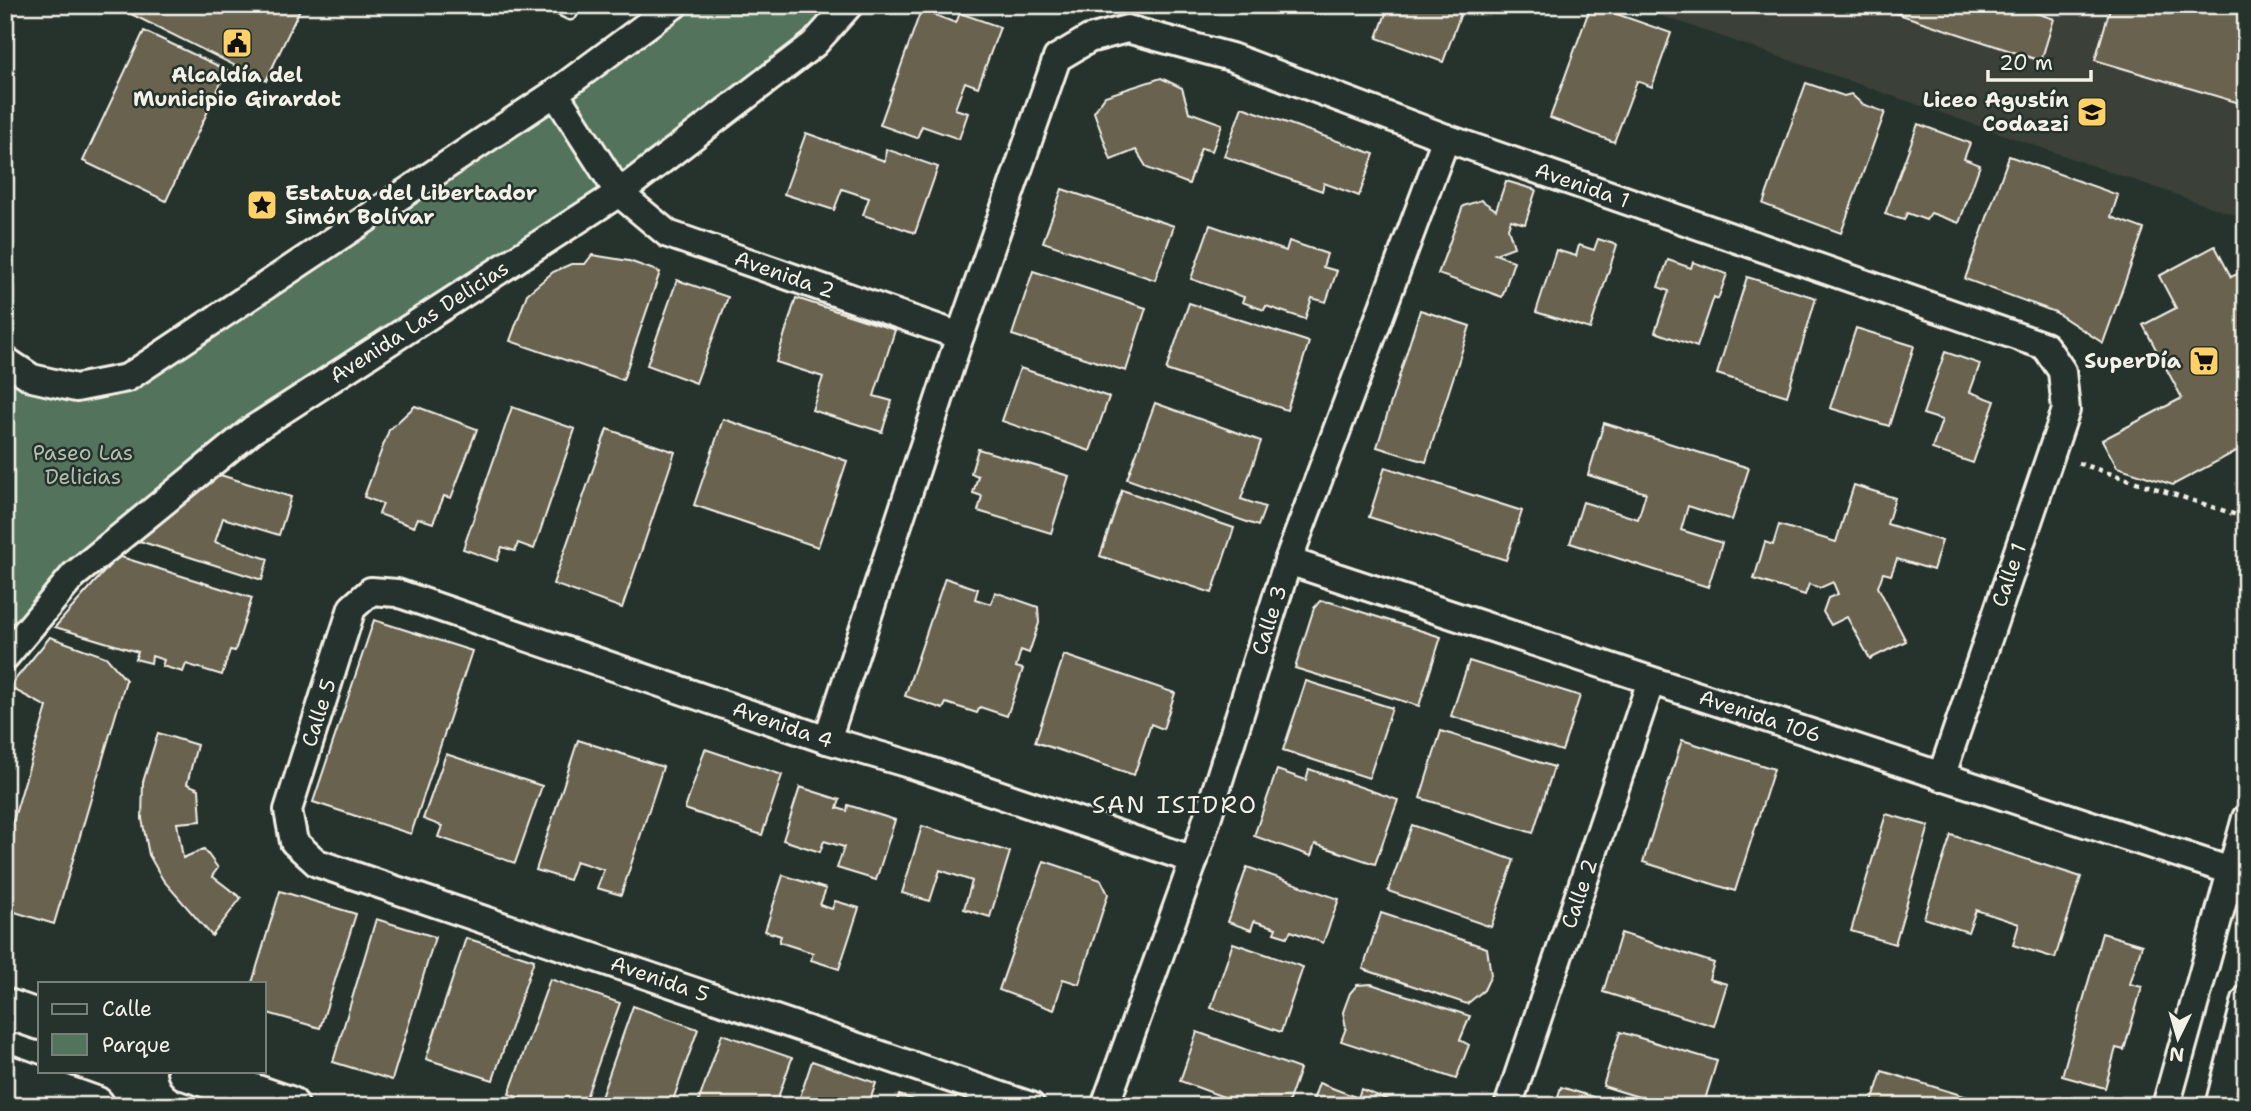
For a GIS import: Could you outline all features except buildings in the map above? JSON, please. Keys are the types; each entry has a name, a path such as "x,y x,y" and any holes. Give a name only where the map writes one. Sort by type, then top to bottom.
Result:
{"street":[{"path":"5,360 32,378 76,387 127,378 555,93 674,5"},
{"name":"Avenida Las Delicias","path":"5,657 74,575 252,430 620,193 814,44 849,5"},
{"name":"Avenida 1","path":"827,740 960,336 1057,58 1089,39 1127,29 1231,57 1446,138 2046,346 2062,371"},
{"name":"Avenida 2","path":"555,93 620,193 668,234 960,336"},
{"name":"Calle 3","path":"1105,1106 1194,860 1288,561 1446,138"},
{"name":"Calle 1","path":"1941,777 2066,410 2062,371"},
{"name":"Avenida 106","path":"1288,561 2231,871"},
{"name":"Avenida 4","path":"371,591 397,593 827,740 922,768 1194,860"},
{"name":"Calle 5","path":"295,842 288,810 352,608 371,591"},
{"name":"Calle 2","path":"1508,1106 1651,681"},
{"path":"2166,1106 2246,818"},
{"name":"Avenida 5","path":"295,842 317,863 1031,1106"},
{"path":"2219,1106 2246,1000"},
{"path":"5,1008 38,1019"},
{"path":"190,1072 289,1106"},
{"path":"5,1074 95,1106"}],"path":[{"path":"2050,454 2246,518"}],"shaded area":[{"name":"Liceo Agustín Codazzi","path":"1631,5 2246,5 2246,219"}],"green space":[{"name":"Paseo Las Delicias","path":"667,5 849,5 814,44 157,505 5,657 5,360 32,378 127,378"}],"place":[{"name":"Alcaldía del Municipio Girardot","path":"237,43"},
{"name":"Liceo Agustín Codazzi","path":"2092,112"},
{"name":"Estatua del Libertador Simón Bolívar","path":"262,205"},
{"name":"SuperDía","path":"2204,361"}],"district":[{"name":"SAN ISIDRO","path":"1175,805"}]}
